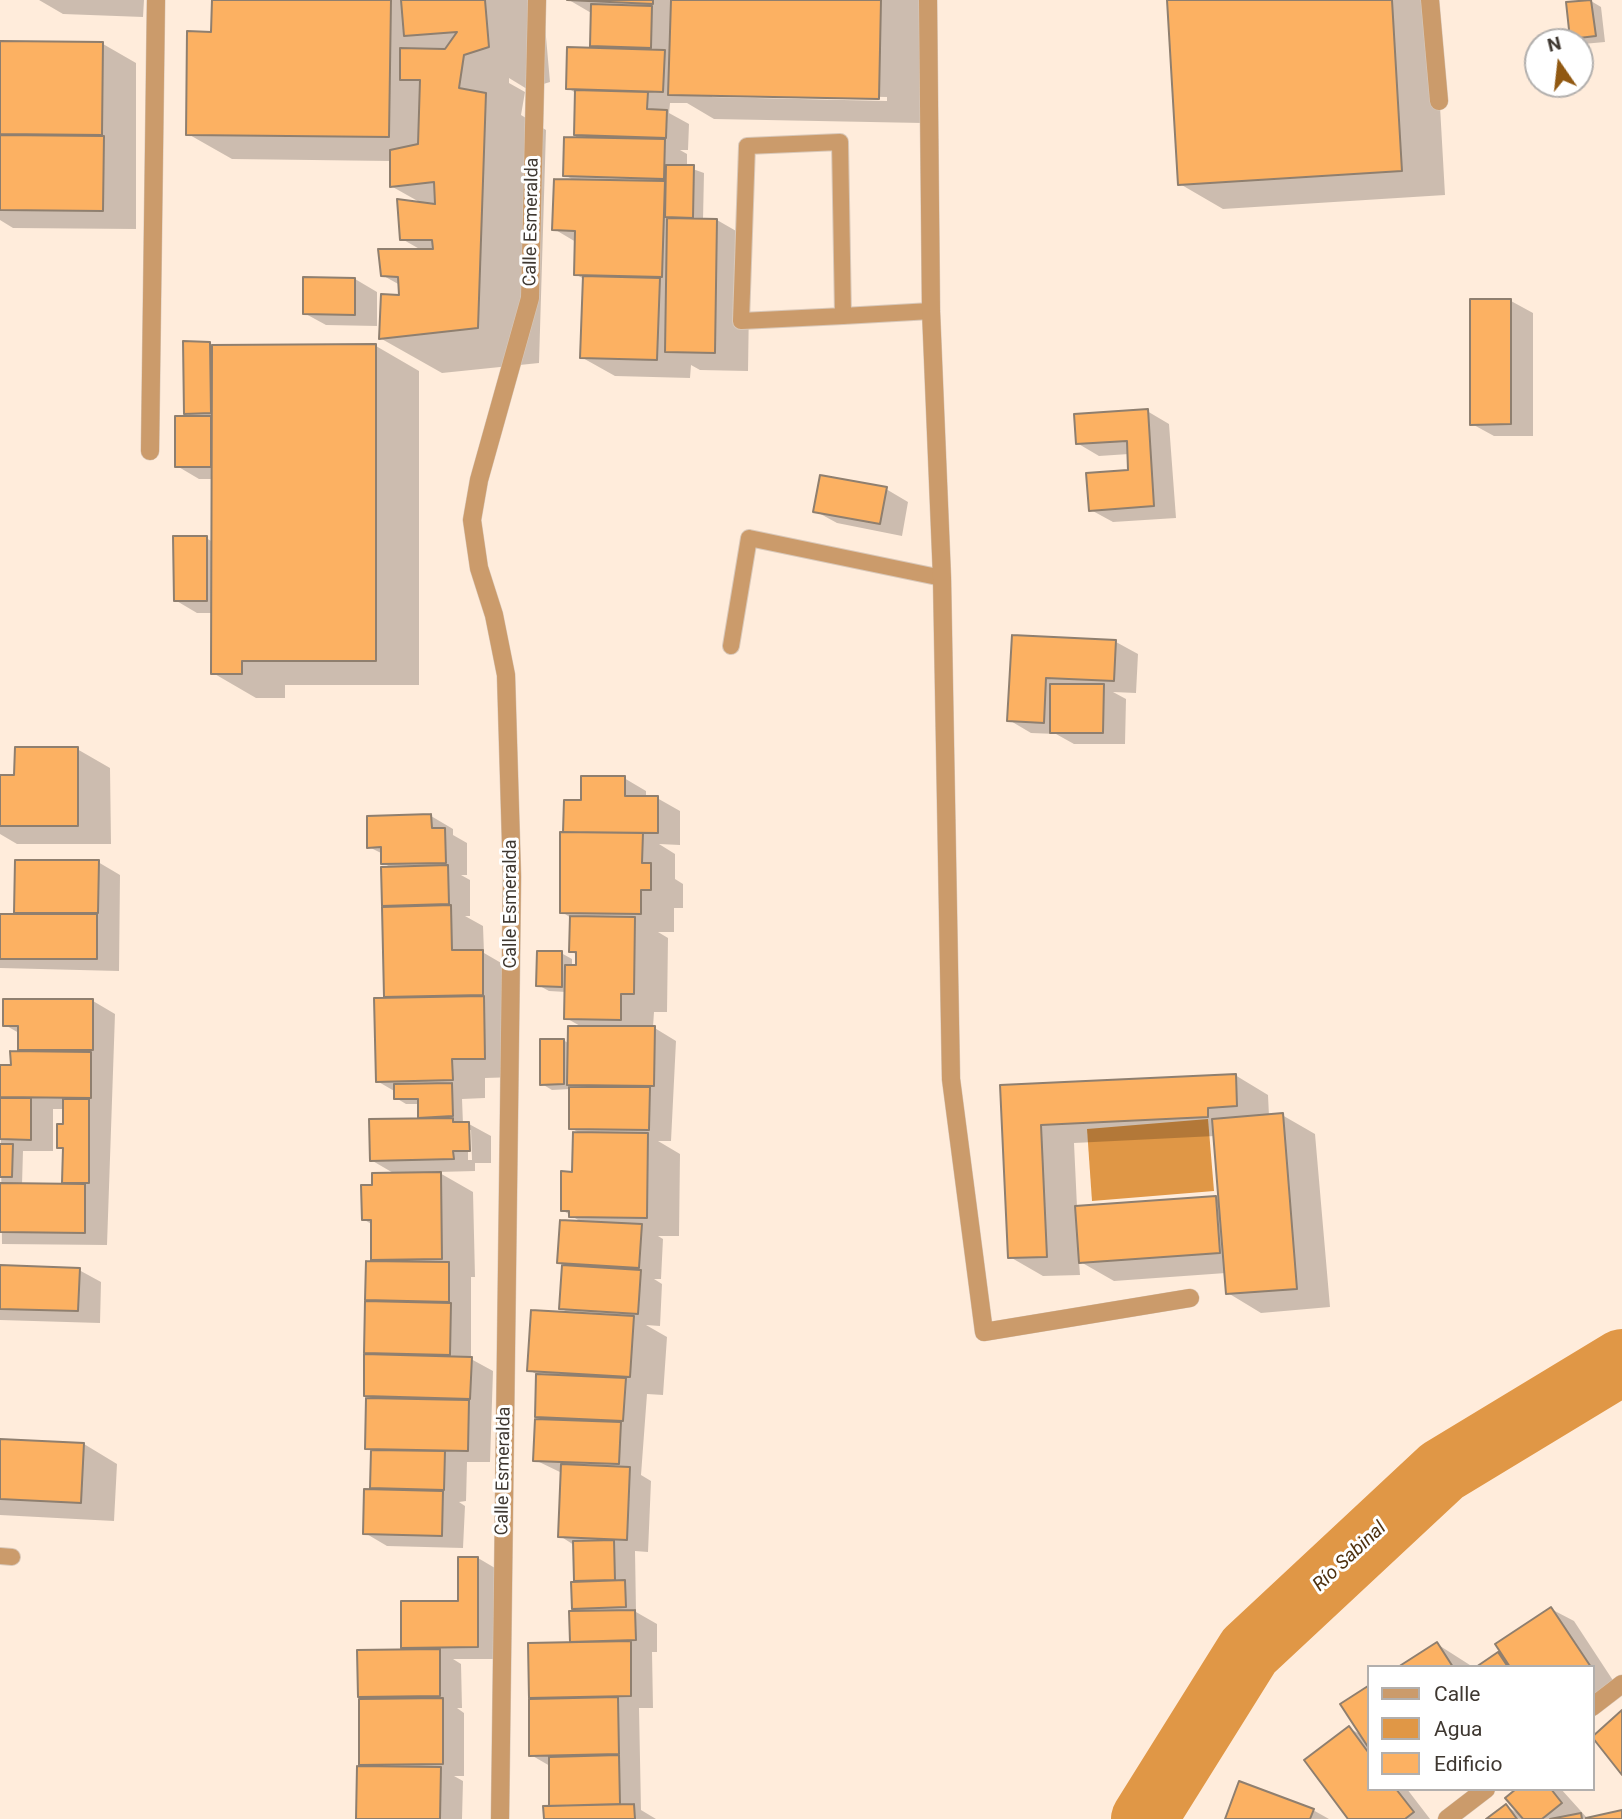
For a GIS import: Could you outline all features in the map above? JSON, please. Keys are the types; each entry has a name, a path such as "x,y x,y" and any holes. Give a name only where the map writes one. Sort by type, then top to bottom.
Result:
{"street":[{"path":"150,451 156,0"},
{"name":"Calle Esmeralda","path":"500,1819 512,877 506,675 494,615 479,568 472,520 479,480 530,298 537,0"},
{"path":"928,0 931,311 942,578 951,1079 984,1332 1190,1298"},
{"path":"1430,0 1439,101"},
{"path":"1594,1705 1622,1684"},
{"path":"1447,1819 1483,1791"}],"lane":[{"path":"843,316 840,142 747,146 741,321 843,316 931,311"},
{"path":"731,646 749,538 942,578"}],"water":[{"path":"1208,1119 1214,1191 1092,1201 1087,1129"}],"building":[{"path":"212,0 391,0 389,137 186,135 187,31 211,32"},
{"path":"401,0 485,0 489,47 464,55 459,88 486,93 478,328 379,339 381,294 399,295 398,277 381,276 378,249 433,249 432,240 400,240 397,199 435,204 434,182 390,187 390,150 418,144 420,80 400,80 400,48 445,49 457,32 404,36"},
{"path":"567,0 653,0 653,4"},
{"path":"671,0 881,0 879,99 668,95"},
{"path":"1167,0 1392,0 1402,171 1178,185"},
{"path":"1591,0 1596,36 1594,28 1569,28 1566,2"},
{"path":"591,4 652,6 651,48 590,46"},
{"path":"0,41 103,42 102,135 0,134"},
{"path":"567,47 665,50 663,92 566,89"},
{"path":"575,90 648,92 647,109 667,110 666,138 574,135"},
{"path":"0,135 104,136 103,211 0,210"},
{"path":"564,137 665,139 664,179 563,176"},
{"path":"666,165 694,165 693,218 665,217"},
{"path":"554,179 665,181 662,277 574,275 575,231 552,230"},
{"path":"667,218 717,219 715,353 665,352"},
{"path":"583,276 660,278 657,360 580,358"},
{"path":"303,277 355,278 355,315 303,314"},
{"path":"1470,299 1511,299 1511,424 1470,425"},
{"path":"183,341 210,342 211,413 184,414"},
{"path":"376,344 376,661 242,661 242,674 211,674 212,345"},
{"path":"1148,409 1154,506 1089,511 1086,473 1128,470 1127,441 1076,444 1074,414"},
{"path":"175,416 211,416 211,467 175,467"},
{"path":"820,475 887,487 880,524 813,512"},
{"path":"173,536 207,536 207,601 174,601"},
{"path":"1012,635 1116,640 1114,681 1046,678 1044,723 1007,721"},
{"path":"1050,684 1104,684 1103,733 1050,733"},
{"path":"15,747 78,747 78,826 0,826 0,775 14,775"},
{"path":"581,776 625,776 625,796 658,796 658,833 563,832 564,800 581,800"},
{"path":"431,814 432,828 445,828 446,863 381,864 381,847 367,848 367,816"},
{"path":"560,832 643,833 642,863 651,863 651,890 641,890 641,914 560,913"},
{"path":"15,860 99,860 98,913 14,913"},
{"path":"448,865 449,904 382,906 381,867"},
{"path":"451,905 452,950 483,950 483,995 384,997 382,907"},
{"path":"0,914 97,914 97,959 0,959"},
{"path":"570,916 635,917 634,994 621,994 621,1020 564,1019 565,965 576,965 576,952 569,952"},
{"path":"537,951 562,951 562,987 536,986"},
{"path":"484,996 485,1059 452,1059 453,1080 376,1082 374,998"},
{"path":"3,999 93,999 93,1050 18,1050 18,1026 3,1026"},
{"path":"568,1026 655,1026 654,1086 567,1085"},
{"path":"540,1039 564,1039 564,1084 540,1085"},
{"path":"10,1051 91,1052 91,1098 0,1097 0,1065 11,1065"},
{"path":"1236,1074 1237,1106 1208,1108 1208,1117 1041,1125 1047,1257 1008,1258 1000,1085"},
{"path":"452,1083 453,1116 418,1118 418,1099 394,1099 394,1084"},
{"path":"569,1087 650,1087 649,1130 569,1129"},
{"path":"0,1098 31,1098 31,1140 0,1139"},
{"path":"63,1099 89,1099 89,1183 62,1183 63,1148 57,1148 57,1124 63,1124"},
{"path":"1283,1113 1297,1289 1226,1294 1212,1119"},
{"path":"453,1118 453,1122 469,1122 470,1151 453,1151 454,1159 370,1161 369,1119"},
{"path":"573,1132 648,1133 647,1218 569,1217 569,1211 561,1211 561,1171 572,1172"},
{"path":"0,1144 13,1144 12,1177 0,1177"},
{"path":"441,1172 442,1259 371,1260 371,1220 362,1220 361,1185 372,1185 372,1173"},
{"path":"0,1183 85,1184 85,1233 0,1232"},
{"path":"1216,1196 1220,1253 1079,1263 1075,1206"},
{"path":"560,1220 642,1224 639,1268 557,1263"},
{"path":"366,1261 449,1262 449,1302 365,1300"},
{"path":"0,1265 80,1268 78,1311 0,1309"},
{"path":"562,1265 641,1270 638,1314 559,1309"},
{"path":"365,1301 451,1303 450,1355 364,1353"},
{"path":"531,1310 634,1316 630,1377 527,1371"},
{"path":"364,1354 472,1357 470,1399 364,1396"},
{"path":"536,1374 626,1378 623,1421 535,1417"},
{"path":"366,1398 469,1400 468,1451 365,1449"},
{"path":"535,1419 621,1422 619,1464 533,1461"},
{"path":"0,1439 84,1443 81,1503 0,1499"},
{"path":"371,1450 445,1451 444,1490 370,1488"},
{"path":"561,1464 630,1467 627,1540 558,1537"},
{"path":"364,1489 443,1491 442,1536 363,1534"},
{"path":"614,1540 615,1580 574,1581 573,1541"},
{"path":"458,1557 478,1557 478,1647 401,1648 401,1601 458,1601"},
{"path":"625,1580 626,1607 572,1609 571,1582"},
{"path":"1551,1607 1590,1665 1509,1665 1495,1644"},
{"path":"635,1610 636,1640 570,1642 569,1611"},
{"path":"631,1641 631,1696 529,1698 528,1643"},
{"path":"1437,1642 1452,1665 1401,1665"},
{"path":"440,1649 440,1696 358,1697 357,1650"},
{"path":"1498,1652 1507,1665 1479,1665"},
{"path":"1366,1687 1366,1744 1340,1704"},
{"path":"618,1697 619,1754 529,1756 529,1699"},
{"path":"443,1698 443,1764 359,1765 359,1699"},
{"path":"1622,1710 1622,1775 1594,1740 1594,1735"},
{"path":"1349,1726 1366,1749 1366,1791 1398,1791 1414,1812 1405,1819 1348,1819 1304,1760"},
{"path":"619,1755 620,1804 549,1806 549,1757"},
{"path":"357,1766 441,1767 440,1819 356,1819"},
{"path":"1239,1781 1314,1809 1310,1819 1225,1819"},
{"path":"1514,1791 1553,1791 1562,1803 1542,1819 1523,1819 1505,1798"},
{"path":"634,1804 635,1819 544,1819 543,1806"},
{"path":"1506,1804 1517,1819 1486,1819"},
{"path":"1622,1810 1622,1819 1586,1819 1586,1818"},
{"path":"1581,1813 1582,1819 1550,1819"}],"waterway":[{"name":"Río Sabinal","path":"1144,1819 1249,1651 1442,1471 1622,1362"}]}
